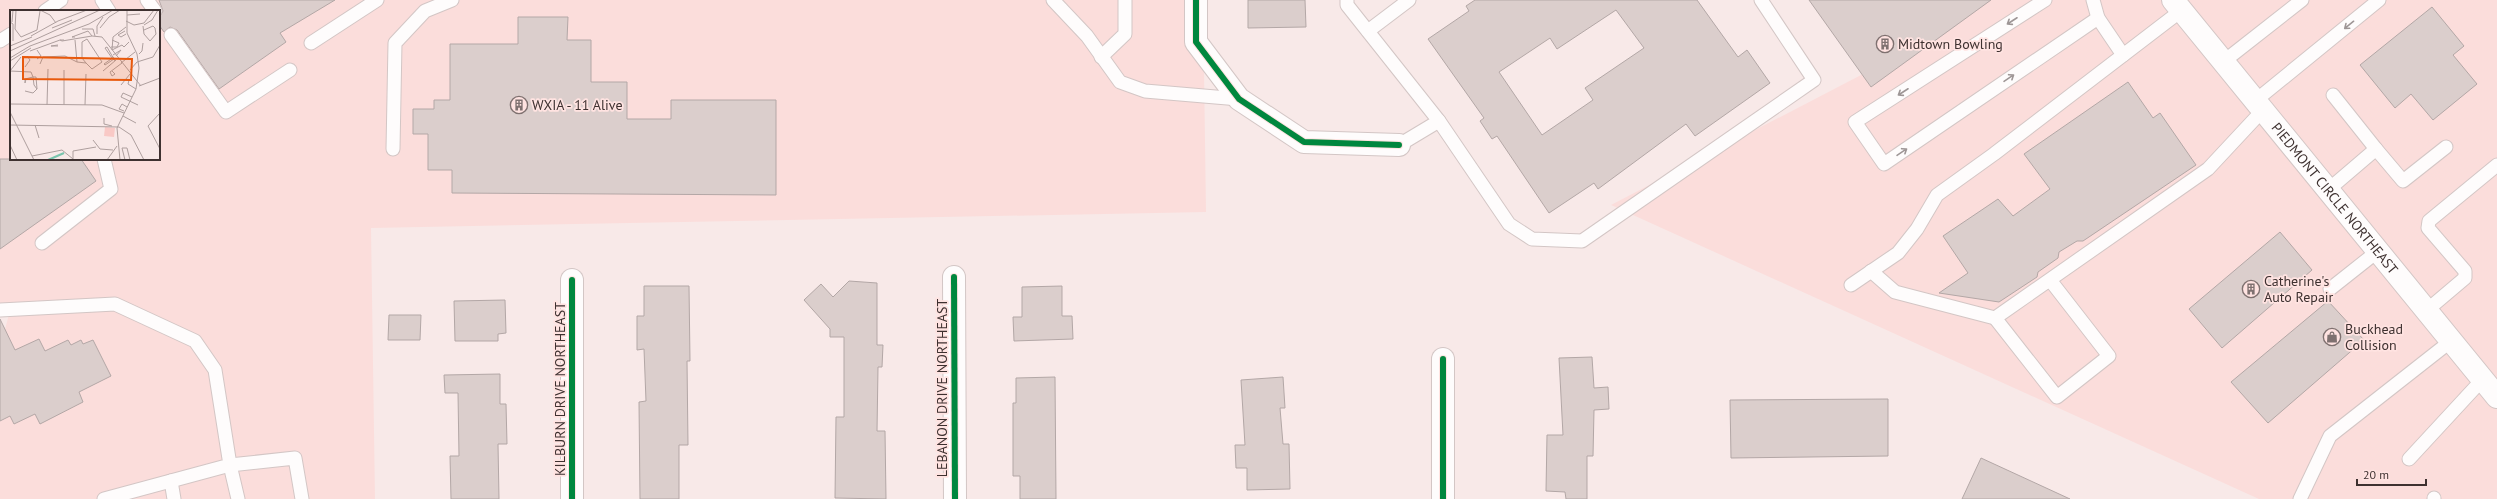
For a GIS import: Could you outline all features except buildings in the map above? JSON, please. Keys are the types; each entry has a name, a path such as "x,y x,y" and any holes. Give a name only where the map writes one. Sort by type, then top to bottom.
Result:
{"street":[{"path":"1196,0 1196,42 1239,99 1304,142 1399,144"},
{"name":"PIEDMONT CIRCLE NORTHEAST","path":"2177,5 2497,397"},
{"name":"LEBANON DRIVE NORTHEAST","path":"954,277 955,499"},
{"name":"KILBURN DRIVE NORTHEAST","path":"572,280 572,499"},
{"path":"1443,359 1443,499"}],"lane":[{"path":"46,10 61,0"},
{"path":"102,0 108,10"},
{"path":"147,0 154,10"},
{"path":"311,43 377,0"},
{"path":"393,149 395,43 425,12 452,0"},
{"path":"1101,57 1126,34 1125,0"},
{"path":"1347,0 1347,5 1439,121 1509,224 1532,239 1582,241 1728,138 1814,80 1761,0"},
{"path":"1368,31 1409,0"},
{"path":"2093,0 2098,18 2123,55"},
{"path":"2223,62 2302,0"},
{"path":"1995,318 2208,169 2259,105 2379,0"},
{"path":"2042,1 1855,122 1884,164 2098,18"},
{"path":"1059,3 1087,36 1120,82 1145,91 1239,99"},
{"path":"1851,285 1898,253 1917,229 1936,195 1994,154 2123,55 2177,5"},
{"path":"0,41 10,35"},
{"path":"171,35 226,112 290,70"},
{"path":"2333,94 2403,181 2446,146"},
{"path":"1399,144 1439,121"},
{"path":"2328,190 2376,148"},
{"path":"42,243 111,189 104,160"},
{"path":"2426,311 2465,278 2465,271 2428,228 2429,221 2497,165"},
{"path":"2330,289 2378,251"},
{"path":"1871,271 1895,292 1995,318 2057,398 2109,356 2050,280"},
{"path":"0,310 115,304 195,341 215,370 230,465 238,499"},
{"path":"2300,499 2330,436 2451,341"},
{"path":"2409,459 2482,380"},
{"path":"104,499 230,465 295,458 302,499"},
{"path":"171,481 174,499"}],"shaded area":[{"path":"0,0 1203,0 1206,212 371,228 375,499 0,499 0,348 11,307 0,306"},
{"path":"1846,0 2497,0 2497,499 2259,499 1611,205 1886,62"}],"cycle path":[{"path":"1196,0 1196,42 1239,99 1304,142 1399,145"},
{"path":"954,277 955,499"},
{"path":"572,280 572,499"},
{"path":"1443,359 1443,499"}],"place":[{"name":"Midtown Bowling","path":"1885,44"},
{"name":"WXIA - 11 Alive","path":"519,105"},
{"name":"Catherine's Auto Repair","path":"2251,289"},
{"name":"Buckhead Collision","path":"2332,337"}]}
